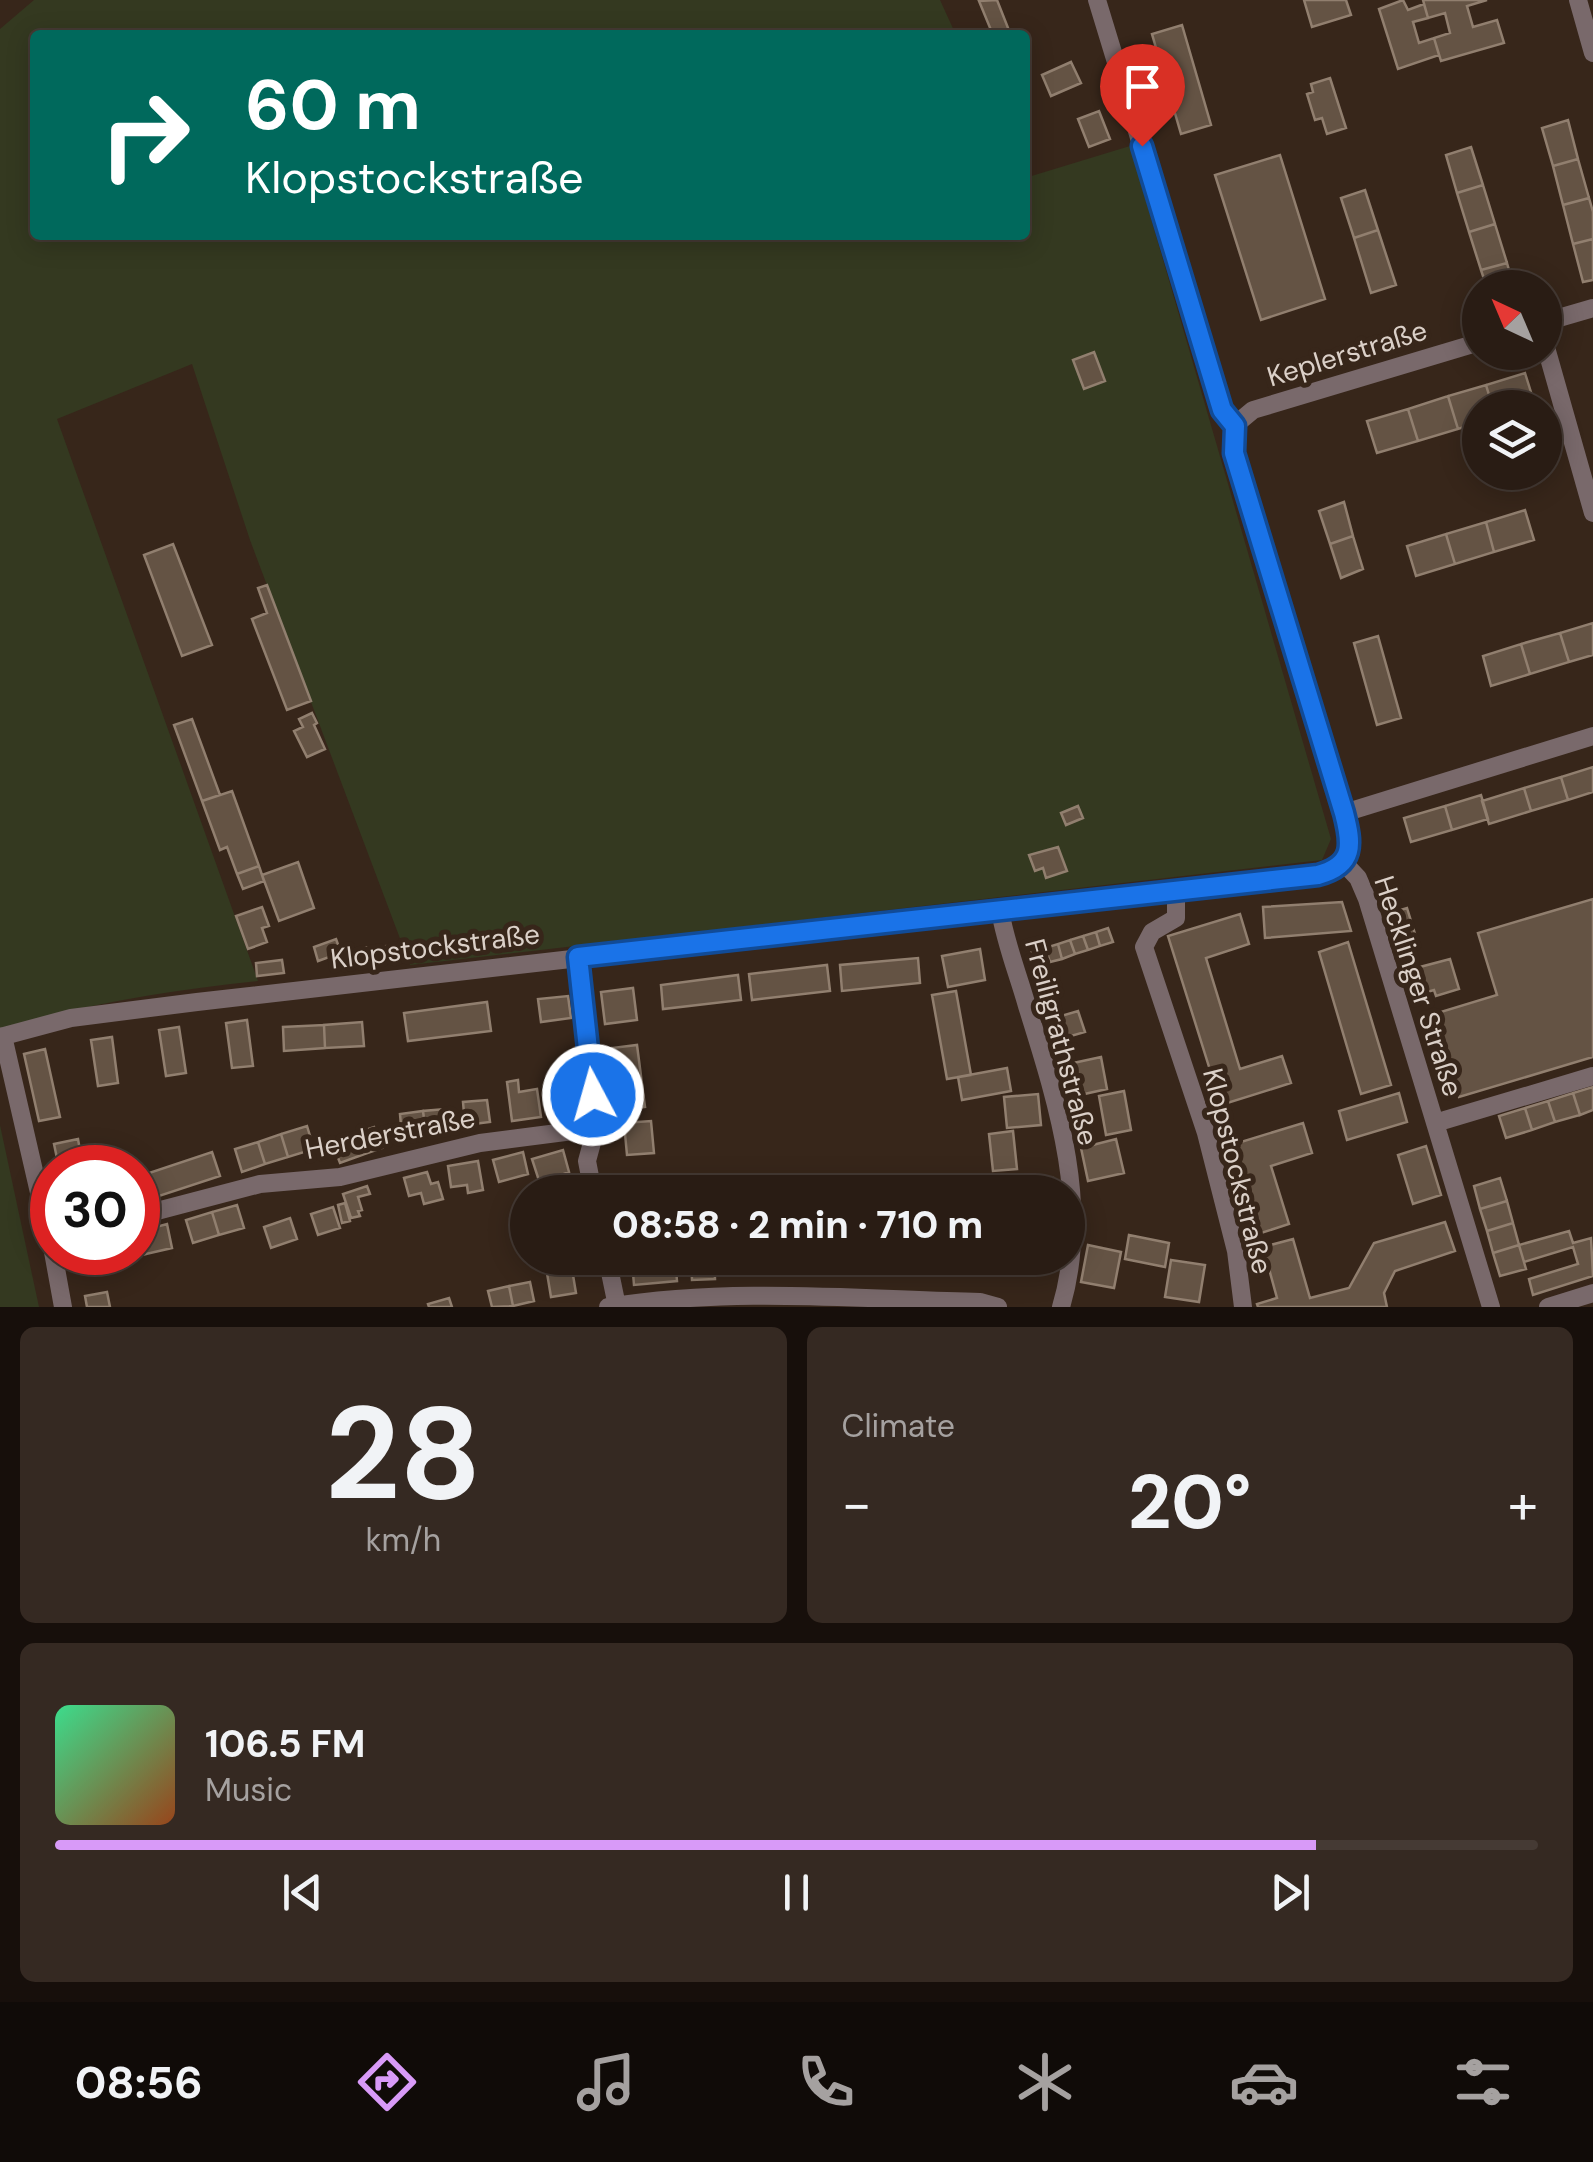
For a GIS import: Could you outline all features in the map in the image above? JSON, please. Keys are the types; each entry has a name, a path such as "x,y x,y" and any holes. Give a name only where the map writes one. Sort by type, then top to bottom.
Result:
{"street":[{"name":"Hecklinger Straße","path":"1097,0 1222,410 1235,426 1234,453 1344,813 1351,846 1343,862 1358,878 1367,899 1492,1307"},
{"path":"1578,0 1593,52"},
{"path":"1562,317 1593,308"},
{"name":"Keplerstraße","path":"1235,426 1254,410 1462,347"},
{"path":"1552,370 1593,513"},
{"path":"1344,813 1593,736"},
{"name":"Klopstockstraße","path":"2,1036 96,1014 1318,875 1343,862"},
{"name":"Klopstockstraße","path":"1176,891 1176,918 1152,932 1144,947 1206,1133 1236,1251 1243,1307"},
{"name":"Freiligrathstraße","path":"1000,910 1050,1078 1074,1206 1073,1241 1061,1307"},
{"path":"578,957 596,1128 587,1161 590,1175"},
{"path":"2,1036 30,1152"},
{"path":"1435,1123 1593,1076"},
{"name":"Herderstraße","path":"160,1210 260,1184 340,1177 480,1143 596,1128"},
{"path":"58,1275 63,1307"},
{"path":"609,1275 612,1306 676,1299 805,1298 980,1302 998,1307"},
{"path":"1548,1307 1593,1293"}],"green space":[{"path":"34,0 940,0 954,30 30,30 30,240 1030,240 1030,176 1130,146 1331,839 1322,860 410,965 250,540 192,364 57,419 258,981 128,999 0,1029 0,29"},
{"path":"0,1125 39,1307 0,1307"}],"building":[{"path":"997,0 1009,30 991,30 979,1"},
{"path":"1304,0 1346,0 1351,15 1312,27"},
{"path":"1403,0 1408,10 1424,4 1428,18 1413,22 1419,43 1434,38 1439,55 1398,69 1379,9"},
{"path":"1423,0 1487,0 1467,6 1473,27 1497,20 1504,43 1441,61 1434,38 1450,33 1445,13 1428,18"},
{"path":"1182,25 1211,125 1181,134 1152,34"},
{"path":"1071,62 1081,83 1051,96 1042,75"},
{"path":"1330,78 1346,128 1327,134 1322,118 1315,120 1307,94 1313,92 1311,84"},
{"path":"1099,111 1110,139 1089,147 1078,119"},
{"path":"1568,120 1578,159 1553,166 1542,128"},
{"path":"1471,147 1483,185 1457,193 1446,155"},
{"path":"1280,155 1325,299 1261,320 1215,175"},
{"path":"1578,159 1589,198 1563,205 1553,166"},
{"path":"1483,185 1495,224 1469,232 1457,193"},
{"path":"1365,190 1378,230 1354,238 1341,198"},
{"path":"1589,198 1593,239 1573,244 1563,205"},
{"path":"1495,224 1507,263 1481,270 1469,232"},
{"path":"1378,230 1396,285 1371,293 1354,238"},
{"path":"1593,239 1593,280 1583,282 1573,244"},
{"path":"1507,263 1509,270 1481,270"},
{"path":"1094,352 1105,381 1084,389 1073,360"},
{"path":"1525,373 1530,390 1488,390 1486,385"},
{"path":"1462,392 1462,428 1458,429 1448,396"},
{"path":"1448,396 1458,429 1418,441 1408,409"},
{"path":"1408,409 1418,441 1377,453 1367,421"},
{"path":"1344,502 1353,536 1330,544 1319,511"},
{"path":"1525,510 1534,540 1494,552 1486,522"},
{"path":"1486,522 1494,552 1455,564 1446,534"},
{"path":"1446,534 1455,564 1416,576 1407,546"},
{"path":"1353,536 1363,569 1341,578 1330,544"},
{"path":"173,544 212,645 182,656 144,555"},
{"path":"267,585 311,701 287,710 252,619 267,613 258,588"},
{"path":"1593,623 1593,655 1569,662 1560,633"},
{"path":"1560,633 1569,662 1530,674 1521,644"},
{"path":"1378,636 1401,718 1377,725 1354,643"},
{"path":"1521,644 1530,674 1491,686 1483,656"},
{"path":"312,713 325,749 307,757 294,731 303,727 299,719"},
{"path":"192,719 220,795 202,801 174,725"},
{"path":"1593,767 1593,792 1568,800 1561,777"},
{"path":"1561,777 1568,800 1531,811 1524,788"},
{"path":"1524,788 1531,811 1489,824 1482,801"},
{"path":"232,791 259,866 237,874 227,847 220,850 202,801"},
{"path":"1481,795 1488,819 1452,830 1445,806"},
{"path":"1078,806 1083,818 1066,825 1061,813"},
{"path":"1445,806 1452,830 1411,842 1404,818"},
{"path":"1058,847 1067,871 1046,878 1043,868 1035,871 1029,855"},
{"path":"298,862 314,908 279,921 262,875"},
{"path":"259,866 264,881 243,889 237,874"},
{"path":"1593,899 1593,1057 1459,1097 1434,1014 1497,995 1478,933"},
{"path":"1342,902 1351,931 1265,938 1263,907"},
{"path":"262,907 269,926 262,928 267,942 248,949 236,916"},
{"path":"1407,908 1415,934 1398,939 1390,913"},
{"path":"1240,914 1249,944 1206,958 1240,1069 1282,1056 1291,1083 1221,1105 1168,936"},
{"path":"1108,928 1113,942 1100,946 1096,932"},
{"path":"1096,932 1100,946 1088,950 1083,936"},
{"path":"1083,936 1088,950 1075,954 1070,940"},
{"path":"336,939 345,964 333,968 329,957 318,961 314,947"},
{"path":"1070,940 1075,954 1062,959 1058,944"},
{"path":"1348,942 1391,1085 1361,1094 1319,952"},
{"path":"1058,944 1062,959 1050,962 1045,948"},
{"path":"401,945 402,961 361,964 360,948"},
{"path":"1045,948 1050,962 1037,966 1032,952"},
{"path":"980,949 985,980 948,987 942,956"},
{"path":"918,958 920,983 842,991 840,965"},
{"path":"1450,959 1459,989 1436,996 1434,990 1427,992 1420,967"},
{"path":"282,960 284,973 257,976 256,963"},
{"path":"827,965 830,991 752,1000 749,974"},
{"path":"738,975 741,1000 663,1009 661,985"},
{"path":"633,988 637,1020 605,1024 601,992"},
{"path":"956,991 971,1075 947,1079 932,995"},
{"path":"568,996 571,1018 541,1022 538,999"},
{"path":"487,1002 491,1031 408,1041 404,1013"},
{"path":"1078,1011 1085,1032 1057,1040 1051,1019"},
{"path":"247,1020 253,1066 232,1068 226,1023"},
{"path":"362,1022 364,1046 325,1048 324,1025"},
{"path":"324,1025 325,1048 284,1051 283,1027"},
{"path":"179,1027 186,1073 166,1076 159,1030"},
{"path":"112,1037 118,1083 98,1086 91,1040"},
{"path":"637,1045 645,1107 621,1110 612,1048"},
{"path":"45,1049 60,1117 39,1121 24,1054"},
{"path":"1101,1057 1107,1089 1071,1097 1064,1065"},
{"path":"1007,1068 1011,1091 962,1100 958,1077"},
{"path":"576,1077 579,1100 556,1103 553,1080"},
{"path":"518,1080 519,1092 537,1089 541,1117 512,1121 507,1082"},
{"path":"1593,1087 1593,1110 1580,1115 1573,1093"},
{"path":"1124,1091 1131,1130 1106,1135 1099,1096"},
{"path":"1399,1093 1407,1122 1347,1140 1339,1111"},
{"path":"1573,1093 1580,1115 1555,1122 1548,1101"},
{"path":"1038,1094 1041,1125 1007,1128 1004,1097"},
{"path":"487,1100 490,1122 465,1125 463,1102"},
{"path":"1548,1101 1555,1122 1532,1130 1525,1108"},
{"path":"1525,1108 1532,1130 1506,1138 1499,1116"},
{"path":"445,1109 447,1132 426,1134 423,1111"},
{"path":"423,1111 426,1134 402,1137 400,1114"},
{"path":"651,1121 654,1153 627,1155 624,1123"},
{"path":"1303,1123 1312,1153 1271,1166 1289,1224 1258,1234 1231,1145"},
{"path":"307,1126 314,1149 288,1157 281,1134"},
{"path":"374,1127 382,1148 362,1155 354,1134"},
{"path":"1013,1131 1017,1169 993,1171 989,1134"},
{"path":"281,1134 288,1157 265,1164 258,1142"},
{"path":"354,1134 362,1155 340,1163 332,1142"},
{"path":"78,1139 79,1145 54,1145"},
{"path":"1116,1139 1124,1173 1088,1181 1081,1148"},
{"path":"258,1142 265,1164 242,1172 235,1149"},
{"path":"1426,1146 1441,1195 1413,1204 1398,1155"},
{"path":"563,1150 569,1172 537,1175 532,1159"},
{"path":"212,1152 220,1176 160,1196 160,1169"},
{"path":"523,1152 528,1174 510,1175 510,1179 499,1182 493,1160"},
{"path":"478,1161 483,1190 468,1193 467,1185 451,1187 448,1166"},
{"path":"427,1172 431,1184 438,1182 443,1199 424,1204 421,1193 409,1196 404,1178"},
{"path":"1500,1178 1507,1201 1480,1209 1474,1186"},
{"path":"367,1186 370,1194 358,1197 360,1216 351,1218 343,1194"},
{"path":"1507,1201 1513,1223 1487,1231 1480,1209"},
{"path":"345,1203 350,1221 342,1223 338,1205"},
{"path":"237,1205 244,1228 219,1235 212,1212"},
{"path":"333,1207 340,1228 318,1235 311,1214"},
{"path":"212,1212 219,1235 193,1243 186,1220"},
{"path":"290,1218 297,1239 271,1248 264,1227"},
{"path":"1445,1222 1455,1251 1395,1271 1384,1293 1387,1307 1258,1307 1257,1304 1277,1298 1263,1247 1293,1239 1310,1298 1349,1288 1374,1243"},
{"path":"1513,1223 1519,1245 1493,1253 1487,1231"},
{"path":"167,1224 172,1248 160,1251 160,1226"},
{"path":"1569,1231 1573,1243 1591,1238 1593,1276 1533,1295 1529,1279 1578,1264 1573,1247 1524,1262 1519,1245"},
{"path":"1129,1235 1169,1243 1165,1267 1125,1259"},
{"path":"1088,1245 1121,1252 1114,1288 1081,1282"},
{"path":"1519,1245 1526,1269 1500,1276 1493,1253"},
{"path":"1171,1260 1205,1265 1199,1302 1165,1297"},
{"path":"547,1275 573,1275 576,1293 551,1297"},
{"path":"633,1275 676,1275 677,1281 634,1285"},
{"path":"692,1275 715,1275 715,1279 692,1280"},
{"path":"530,1282 534,1301 513,1306 509,1286"},
{"path":"509,1286 513,1306 492,1307 488,1291"},
{"path":"107,1292 110,1307 87,1307 85,1296"},
{"path":"449,1298 452,1307 429,1307 428,1304"}],"route":[{"path":"593,1095 578,957 1318,875 1338,868 1348,854 1350,834 1234,453 1235,426 1222,410 1142,146"}]}
